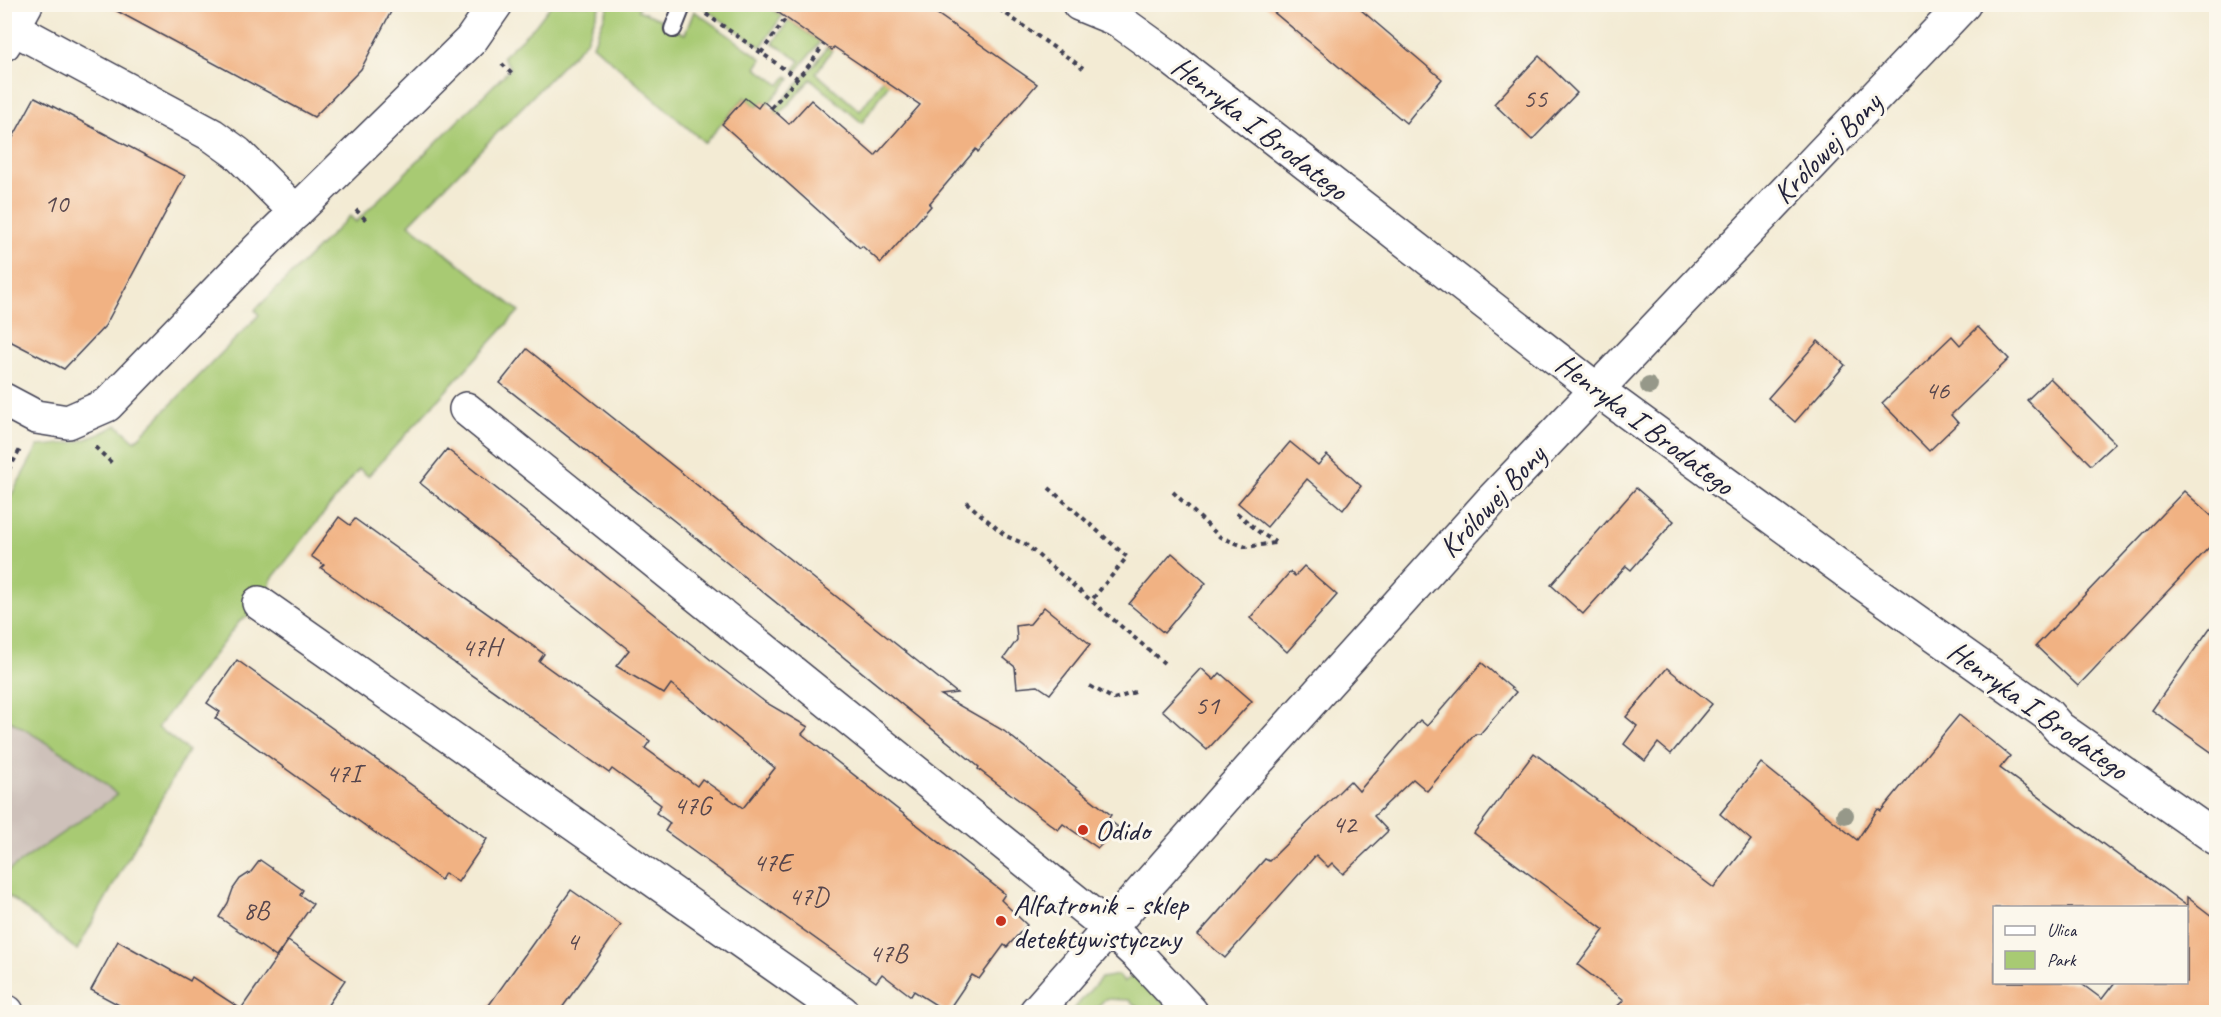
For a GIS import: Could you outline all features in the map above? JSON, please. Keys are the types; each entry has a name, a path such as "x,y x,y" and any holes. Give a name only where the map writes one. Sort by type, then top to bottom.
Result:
{"street":[{"path":"4,400 36,417 68,422 107,405 296,212 471,40 496,4"},
{"name":"Henryka I Brodatego","path":"1079,4 1118,20 1168,56 1596,389 1851,575 2047,714 2059,728 2217,838"},
{"name":"Królowej Bony","path":"1036,1012 1420,579 1596,389 1964,4"},
{"path":"14,26 212,135 237,153 296,212"},
{"path":"466,409 1110,929 1138,955 1191,1012"},
{"path":"259,603 842,1012"}],"lane":[{"path":"674,29 683,4"}],"path":[{"path":"992,4 1083,68"},
{"path":"701,10 797,78"},
{"path":"761,53 786,18"},
{"path":"771,108 812,62 824,44"},
{"path":"502,64 512,74"},
{"path":"356,210 367,221"},
{"path":"92,445 114,465"},
{"path":"1049,488 1127,557 1091,601"},
{"path":"1173,492 1220,537 1246,547 1275,543 1237,513"},
{"path":"966,502 1006,536 1025,544 1164,663"},
{"path":"1089,686 1114,699 1135,692"}],"shaded area":[{"path":"5,718 101,778 118,795 5,873"}],"green space":[{"path":"707,4 765,5 782,16 761,47 705,9"},
{"path":"551,5 600,5 586,41 409,224 519,311 368,476 359,469 271,580 260,604 239,622 158,727 188,751 77,950 5,893 5,873 117,795 78,763 5,718 5,507 38,446 79,441 117,425 135,441 259,315 255,310 350,216 356,222 511,68 502,57 535,26"},
{"path":"609,5 640,5 638,10 662,20 661,24 685,34 694,11 762,59 756,68 780,85 787,76 790,79 768,104 763,101 757,107 745,97 705,143 593,45"},
{"path":"789,20 820,42 796,72 794,69 800,61 773,43"},
{"path":"827,47 832,50 816,73 860,111 887,73 893,78 862,123 811,79 779,115 774,111"},
{"path":"1136,973 1171,1011 1143,1012 1129,1000 1105,999 1093,1012 1071,1012 1101,978 1118,975 1124,982"}],"building":[{"path":"104,4 395,4 361,69 314,117"},
{"path":"766,4 923,4 1037,84 978,152 976,149 929,204 931,206 881,263 862,246 860,248 722,124 745,98 758,108 763,101 789,124 811,100 875,156 920,105 834,47 832,50"},
{"path":"1264,4 1354,4 1442,79 1406,123"},
{"path":"1539,56 1577,93 1532,140 1494,104"},
{"path":"35,97 185,176 105,326 64,369 4,338 4,154"},
{"path":"1978,327 2009,359 1951,415 1958,423 1929,451 1882,403 1952,336 1960,345"},
{"path":"1818,341 1845,365 1795,422 1768,398"},
{"path":"527,349 957,693 941,695 1004,731 1111,815 1108,819 1118,827 1098,848 1063,824 1058,830 978,769 979,767 716,554 500,383"},
{"path":"2050,378 2115,443 2091,465 2027,400"},
{"path":"1290,442 1318,465 1327,455 1361,486 1343,510 1307,479 1267,527 1238,503"},
{"path":"447,449 765,702 808,727 802,734 1005,894 1001,900 1027,925 1007,947 1004,945 979,979 972,975 947,1012 914,991 911,996 882,974 876,982 665,831 670,823 656,813 661,805 612,769 609,773 321,568 324,565 311,556 339,517 350,525 355,519 544,654 539,661 650,741 645,748 697,786 702,779 743,808 775,768 671,684 664,694 616,666 629,650 420,483"},
{"path":"1636,488 1674,521 1631,570 1626,566 1583,614 1551,585"},
{"path":"2184,491 2217,521 2217,539 2078,686 2036,646"},
{"path":"1172,553 1206,583 1164,633 1129,604"},
{"path":"1304,566 1337,595 1287,652 1250,618 1290,572 1295,576"},
{"path":"1044,607 1090,644 1050,694 1038,686 1017,688 1015,667 1004,658 1017,640 1016,626 1030,624"},
{"path":"2217,618 2217,756 2152,710"},
{"path":"237,660 487,839 458,882 445,873 441,880 215,718 220,712 207,703"},
{"path":"1482,663 1516,692 1480,734 1475,734 1427,791 1413,779 1374,816 1388,831 1343,874 1332,863 1328,867 1316,855 1225,958 1198,935 1265,859 1269,861 1350,781 1359,791 1420,720 1427,726"},
{"path":"1201,668 1214,680 1220,673 1252,701 1207,750 1162,710"},
{"path":"1667,668 1712,704 1671,754 1658,743 1645,761 1624,744 1637,726 1626,717"},
{"path":"1959,715 2010,756 2000,768 2187,906 2187,897 2217,920 2217,1012 1611,1012 1624,1000 1578,965 1604,930 1474,833 1534,753 1714,888 1751,840 1720,814 1761,763 1857,840 1878,809 1881,811"},
{"path":"260,860 303,890 300,895 313,904 276,957 219,917 240,879 251,872"},
{"path":"571,890 621,925 596,961 559,1012 484,1012"},
{"path":"118,941 190,981 192,977 241,1009 288,941 345,980 323,1012 132,1012 91,990"}],"place":[{"name":"Odido","path":"1083,830"},
{"name":"Alfatronik - sklep detektywistyczny","path":"1001,921"}]}
